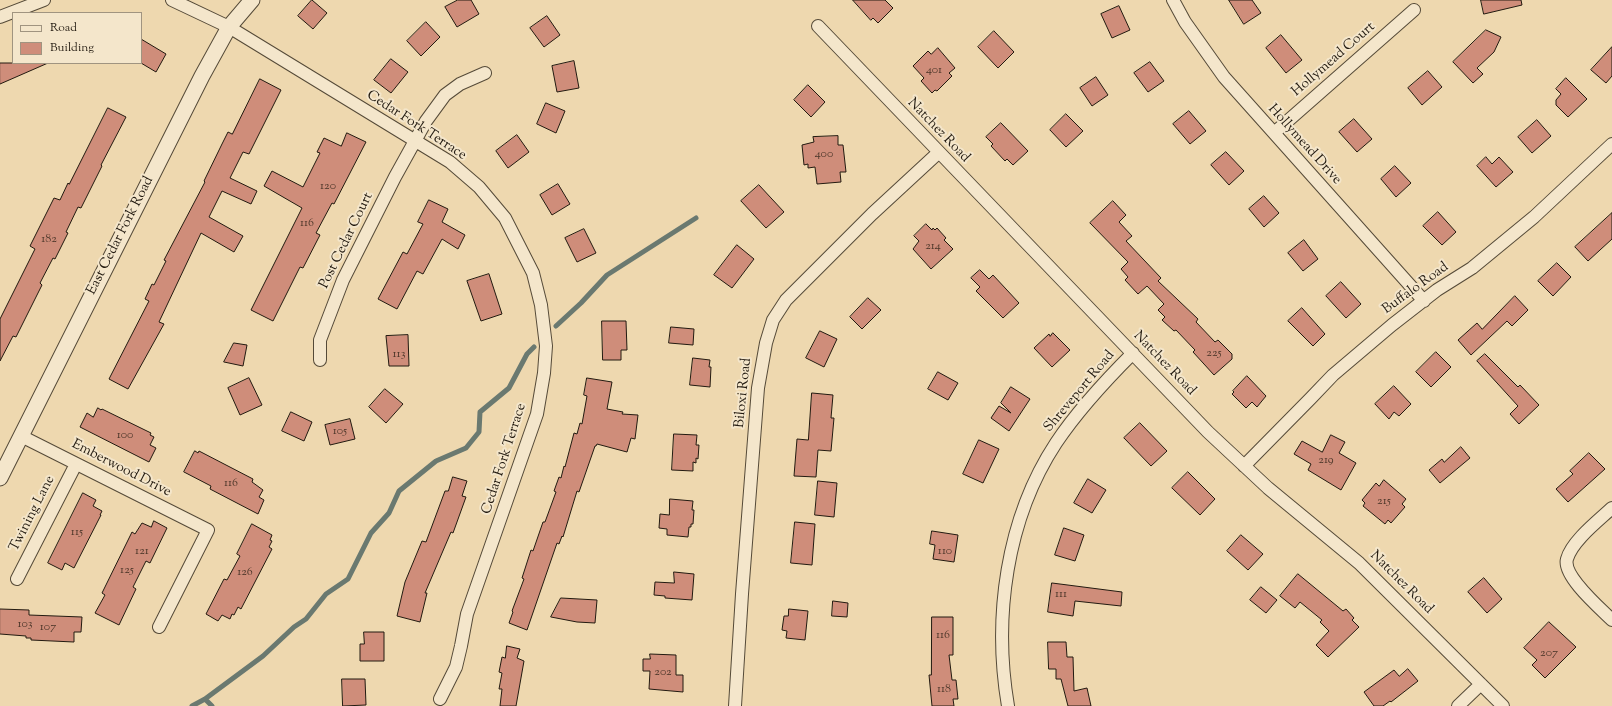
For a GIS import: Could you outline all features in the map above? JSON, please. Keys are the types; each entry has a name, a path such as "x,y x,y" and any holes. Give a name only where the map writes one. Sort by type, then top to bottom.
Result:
{"street":[{"path":"13,12 44,0"},
{"name":"Cedar Fork Terrace","path":"172,0 229,27 450,162 479,187 505,218 533,273 541,305 546,346 544,373 537,414 467,614 462,646 456,667 440,699"},
{"name":"East Cedar Fork Road","path":"0,478 198,83 229,27 252,0"},
{"name":"Hollymead Drive","path":"1173,0 1184,22 1224,76 1424,301"},
{"name":"Hollymead Court","path":"1274,133 1414,10"},
{"path":"0,17 12,12"},
{"name":"Natchez Road","path":"818,26 938,153 1208,432 1268,488 1359,563 1503,706"},
{"name":"Post Cedar Court","path":"320,360 320,340 341,286 395,177 426,121 445,95 460,84 485,73"},
{"name":"Buffalo Road","path":"1244,466 1333,375 1392,325 1472,268 1534,217 1612,144"},
{"name":"Biloxi Road","path":"735,706 758,388 766,343 774,320 786,300 796,289 866,220 938,153"},
{"name":"Shreveport Road","path":"1008,706 1003,678 1001,634 1003,602 1007,575 1015,540 1027,503 1040,472 1056,444 1107,379 1132,353"},
{"name":"Emberwood Drive","path":"21,436 208,530 159,628"},
{"name":"Twining Lane","path":"17,579 76,464"},
{"path":"1612,508 1586,533 1571,550 1566,560 1571,576 1584,593 1612,620"},
{"path":"1458,706 1481,684"}],"building":[{"path":"312,0 327,13 313,29 298,16"},
{"path":"458,0 471,0 479,14 457,27 445,7"},
{"path":"853,0 885,0 893,8 878,23 873,18 871,20"},
{"path":"1229,0 1252,0 1261,13 1244,24"},
{"path":"1481,0 1521,0 1522,5 1484,14"},
{"path":"1119,6 1130,30 1112,38 1101,14"},
{"path":"547,16 560,35 544,47 530,28"},
{"path":"426,22 440,37 421,56 407,41"},
{"path":"1486,30 1501,37 1494,52 1477,68 1483,74 1473,83 1453,62"},
{"path":"994,31 1014,52 998,68 978,47"},
{"path":"1281,35 1302,60 1286,73 1266,48"},
{"path":"142,40 166,54 156,72 142,64"},
{"path":"1612,47 1612,76 1606,83 1591,70"},
{"path":"938,48 955,68 949,73 952,76 937,91 935,90 932,93 921,81 924,78 913,66 928,51 931,54"},
{"path":"391,59 408,72 391,93 374,80"},
{"path":"574,61 579,88 557,92 552,66"},
{"path":"1150,62 1164,81 1148,92 1134,73"},
{"path":"0,63 46,64 0,84"},
{"path":"1428,71 1442,87 1422,105 1408,88"},
{"path":"1096,77 1108,95 1092,106 1080,88"},
{"path":"1566,78 1587,99 1568,117 1556,105 1556,100 1561,94 1556,89"},
{"path":"260,79 281,90 249,154 243,152 230,178 257,191 251,204 222,191 209,217 243,236 234,252 201,233 159,322 164,324 128,389 109,379 149,301 145,299 152,284 154,285 166,261 164,260 205,182 204,181 228,132 232,134"},
{"path":"808,85 825,102 811,117 794,100"},
{"path":"546,103 565,111 556,133 537,124"},
{"path":"108,108 126,117 81,208 78,207 66,232 68,233 55,259 53,258 40,283 42,285 16,337 13,336 0,361 0,319 35,249 30,246 54,198 60,200"},
{"path":"1189,111 1206,131 1190,144 1173,124"},
{"path":"1066,114 1083,131 1066,147 1050,130"},
{"path":"1354,119 1372,139 1357,152 1339,132"},
{"path":"1537,120 1551,136 1532,153 1518,137"},
{"path":"1001,123 1028,151 1013,165 1007,159 1005,161 991,146 993,144 986,137"},
{"path":"347,133 366,142 334,204 332,203 316,233 320,235 303,268 300,267 273,321 251,310 302,208 264,186 272,171 303,187 320,153 317,152 324,138 341,146"},
{"path":"517,135 529,152 508,168 496,151"},
{"path":"838,136 838,145 843,145 846,172 840,172 841,182 817,184 815,167 808,168 808,164 804,165 802,145 814,142 813,137"},
{"path":"1226,152 1244,171 1229,185 1211,165"},
{"path":"1486,157 1492,164 1499,157 1513,172 1496,187 1477,166"},
{"path":"1395,166 1411,183 1396,197 1381,179"},
{"path":"558,184 570,204 552,215 540,195"},
{"path":"759,185 784,212 766,228 741,201"},
{"path":"1264,196 1279,213 1264,227 1249,209"},
{"path":"429,200 448,209 442,222 465,235 458,249 442,239 423,274 417,271 397,309 378,299 403,252 407,254 423,224 418,222"},
{"path":"1113,201 1126,215 1119,222 1132,236 1126,241 1161,278 1158,281 1198,319 1196,322 1215,342 1218,340 1232,354 1232,359 1214,375 1193,352 1195,350 1176,330 1174,331 1162,320 1165,317 1158,310 1164,304 1147,286 1138,294 1125,280 1128,277 1121,269 1128,262 1090,223"},
{"path":"1438,212 1456,232 1442,245 1423,226"},
{"path":"1612,213 1612,239 1588,261 1575,247"},
{"path":"926,224 932,230 933,228 935,230 937,228 946,238 944,240 953,249 931,269 913,249 919,241 914,236"},
{"path":"584,229 596,253 577,262 565,238"},
{"path":"1304,240 1318,259 1303,271 1288,253"},
{"path":"737,245 754,259 732,288 714,275"},
{"path":"1557,263 1571,277 1553,296 1538,281"},
{"path":"980,270 989,279 993,275 1019,303 1003,318 976,291 980,287 971,278"},
{"path":"489,274 502,314 481,321 467,281"},
{"path":"1341,282 1361,304 1346,318 1326,296"},
{"path":"1515,296 1528,310 1512,326 1507,321 1471,355 1458,340 1477,323 1482,329"},
{"path":"868,298 881,310 862,329 850,317"},
{"path":"1302,308 1325,334 1313,346 1288,321"},
{"path":"602,321 626,321 627,350 621,350 621,360 603,360"},
{"path":"671,327 694,329 693,345 669,343"},
{"path":"820,331 837,339 824,367 806,358"},
{"path":"1053,333 1070,350 1052,367 1034,348 1049,334 1050,336"},
{"path":"408,335 409,366 389,366 386,336"},
{"path":"234,343 247,345 243,366 224,362"},
{"path":"1436,352 1451,367 1431,387 1416,372"},
{"path":"1485,354 1518,387 1520,385 1539,405 1519,424 1510,414 1518,406 1477,361"},
{"path":"693,358 710,360 710,387 690,385"},
{"path":"938,372 958,383 948,400 928,389"},
{"path":"1247,376 1266,396 1257,407 1252,402 1246,408 1232,394"},
{"path":"249,378 262,405 240,415 228,388"},
{"path":"587,378 612,382 607,409 623,412 622,414 638,415 635,439 631,438 627,452 597,444 595,446 579,492 577,491 563,537 562,536 559,544 557,543 527,630 509,623 524,579 522,578 531,550 533,551 543,522 545,522 556,492 554,491 559,477 561,478 564,466 565,467 574,433 577,434 580,423 582,424 587,396 584,395"},
{"path":"1394,386 1411,404 1399,416 1394,412 1389,419 1375,404"},
{"path":"1011,387 1030,399 1009,431 991,418 999,406 1011,413 1001,403"},
{"path":"385,389 403,404 386,423 369,407"},
{"path":"812,393 833,395 831,418 834,418 831,451 818,450 816,477 794,476 797,439 808,440"},
{"path":"98,408 151,433 150,435 154,437 150,445 156,448 149,462 80,427 87,413 93,417"},
{"path":"291,412 312,422 304,441 282,431"},
{"path":"350,419 355,439 330,445 325,425"},
{"path":"1140,423 1167,451 1151,466 1124,438"},
{"path":"674,434 697,435 696,445 699,445 698,459 696,458 696,463 693,462 693,471 672,470"},
{"path":"1331,435 1345,442 1339,453 1356,463 1341,490 1308,470 1311,464 1294,454 1302,441 1322,452"},
{"path":"979,440 999,449 983,483 963,474"},
{"path":"1461,447 1470,458 1440,483 1429,470 1442,459 1444,462"},
{"path":"195,451 198,453 199,451 253,479 252,482 263,490 259,497 264,500 258,514 210,489 211,486 184,472"},
{"path":"1589,453 1605,469 1568,502 1556,489 1573,474 1570,471"},
{"path":"1188,472 1215,499 1200,515 1172,488"},
{"path":"453,477 467,481 462,496 466,497 453,533 451,532 425,593 427,593 420,622 397,616 405,582 422,541 426,542 445,491 448,491"},
{"path":"1088,479 1106,490 1092,513 1074,503"},
{"path":"1384,480 1406,499 1402,504 1405,507 1391,523 1388,520 1385,524 1363,506 1365,503 1362,500 1376,483 1379,486"},
{"path":"818,481 837,483 834,517 815,515"},
{"path":"83,493 96,500 93,506 102,511 101,515 74,568 65,563 62,570 48,563"},
{"path":"670,499 693,501 693,524 689,527 688,537 667,535 667,529 659,528 660,514 669,515"},
{"path":"154,521 167,528 150,563 146,561 133,587 136,589 119,625 95,613 105,595 102,593 132,532 135,534 142,523 151,527"},
{"path":"795,522 815,524 812,565 791,563"},
{"path":"252,524 272,535 270,540 272,541 269,547 272,549 241,609 238,607 230,619 222,615 218,621 206,614 224,579 227,580 240,556 237,554"},
{"path":"1064,528 1084,535 1075,561 1055,555"},
{"path":"932,531 958,535 954,562 933,559 935,545 930,544"},
{"path":"1241,535 1263,554 1248,570 1227,551"},
{"path":"674,572 694,574 692,600 665,598 665,596 654,595 655,582 674,583"},
{"path":"1298,574 1343,611 1346,609 1354,618 1352,620 1359,627 1328,657 1316,645 1329,631 1320,622 1322,620 1300,602 1295,608 1280,596"},
{"path":"1484,578 1502,599 1487,613 1468,592"},
{"path":"1052,583 1122,592 1121,606 1075,601 1073,616 1048,612"},
{"path":"1261,587 1277,600 1266,613 1250,600"},
{"path":"561,598 597,600 595,623 577,622 551,617"},
{"path":"833,601 848,603 847,617 832,616"},
{"path":"0,609 29,610 29,615 82,617 81,632 74,632 74,642 31,640 31,638 26,638 26,636 0,634"},
{"path":"789,609 808,611 805,640 786,638 787,631 782,630 784,616 788,616"},
{"path":"932,617 953,617 953,655 949,655 952,680 956,680 958,699 953,699 954,706 932,706 929,675 931,675"},
{"path":"1549,622 1576,647 1545,678 1532,665 1537,660 1524,648"},
{"path":"364,632 384,632 384,661 360,661 360,644 364,644"},
{"path":"1048,642 1066,642 1067,657 1073,657 1074,691 1087,688 1091,706 1068,706 1061,679 1056,679 1056,669 1049,669"},
{"path":"507,646 520,649 517,658 524,661 516,706 500,706 502,689 499,689 502,673 499,672 502,657 505,658"},
{"path":"650,654 676,655 676,675 683,675 683,692 649,689 650,671 643,671 643,659 650,659"},
{"path":"1408,669 1418,681 1391,702 1390,701 1383,706 1374,706 1364,692 1394,670 1399,676"},
{"path":"342,679 365,679 366,705 343,706"}],"waterway":[{"path":"556,326 581,303 607,275 696,218"},
{"path":"192,706 205,699 263,656 294,627 306,619 326,594 348,579 371,533 389,513 399,491 436,461 466,448 479,432 480,412 509,388 527,354 534,347"},
{"path":"205,699 212,706"}]}
